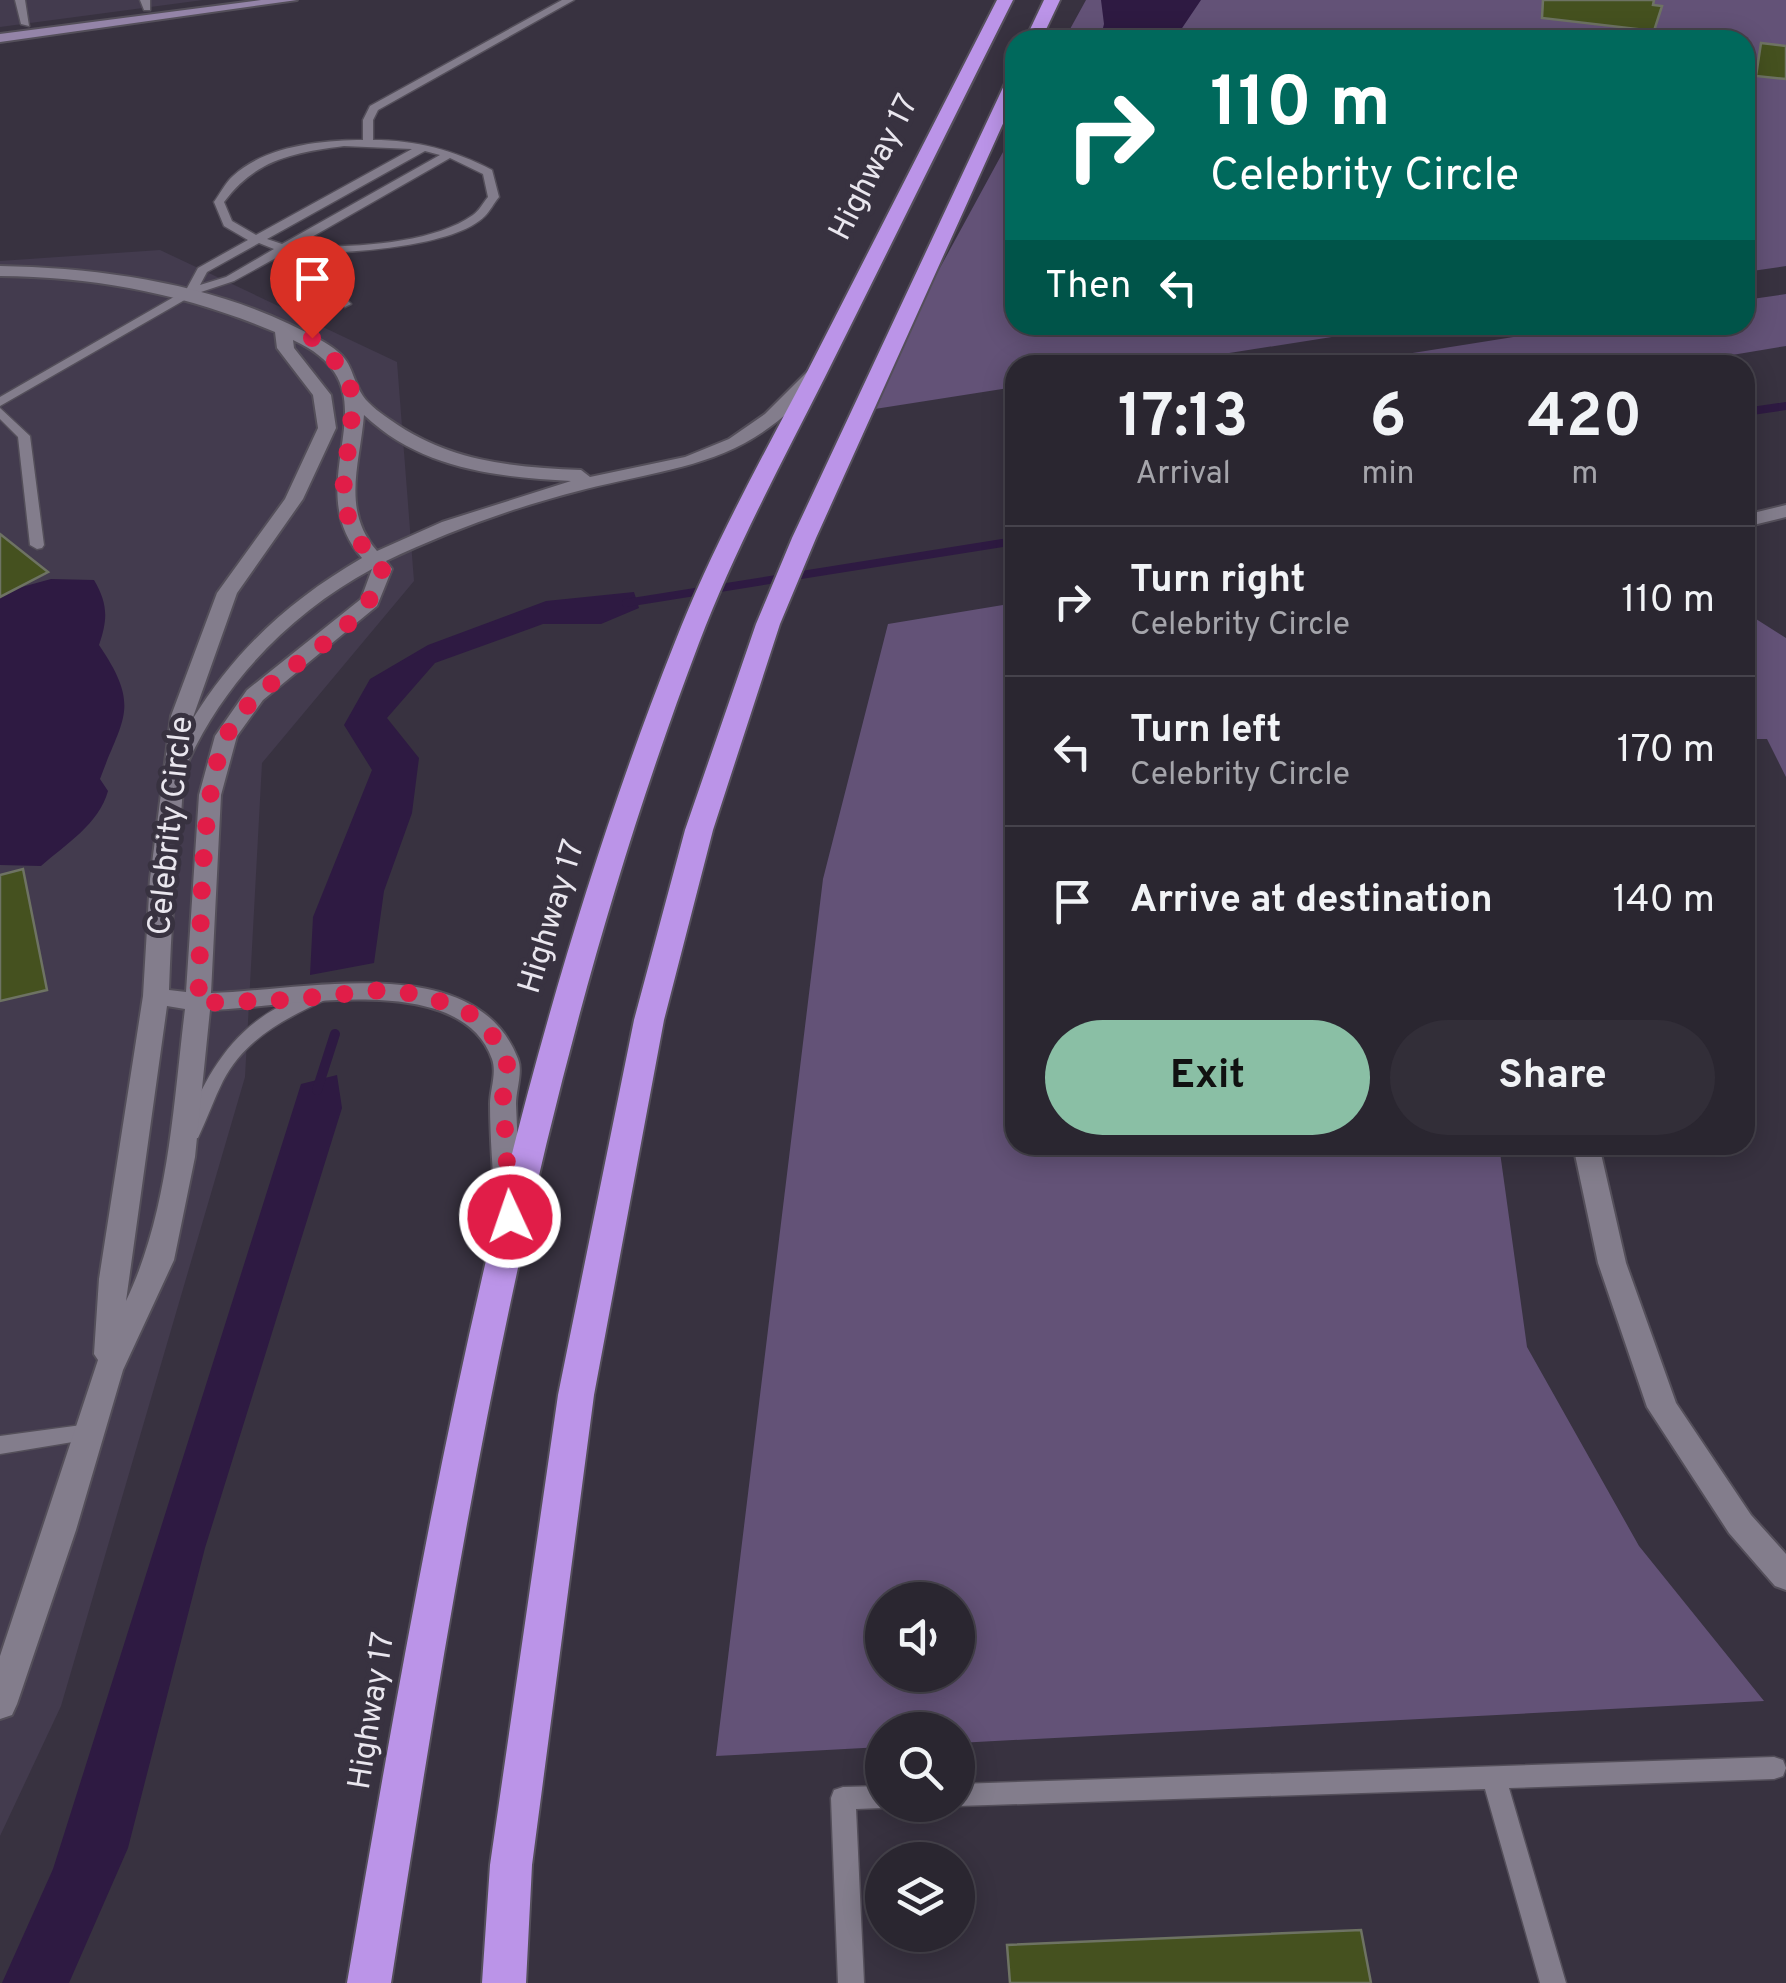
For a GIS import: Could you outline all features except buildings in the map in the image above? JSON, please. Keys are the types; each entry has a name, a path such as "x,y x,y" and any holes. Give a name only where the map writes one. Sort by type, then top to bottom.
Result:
{"highway":[{"name":"Highway 17","path":"369,1983 446,1514 510,1217 584,942 688,638 724,555 1005,0"},
{"path":"1038,30 1052,0"},
{"path":"504,1983 519,1806 576,1395 612,1192 649,1020 699,830 768,624 804,538 1005,101"}],"main road":[{"path":"0,27 146,4 204,0"},
{"path":"0,38 291,0"}],"street":[{"path":"0,270 103,274 191,292 312,338 343,369 354,398 383,428 430,453 522,473 606,478"},
{"name":"Celebrity Circle","path":"108,1370 113,1279 156,996 162,879 180,757 182,716 227,593 294,499 327,428 322,395 286,348 284,330"},
{"path":"180,757 241,663 262,639 316,594 376,561 470,519 606,478 670,465 740,440 779,412 818,371"},
{"path":"354,398 342,499 355,536 376,561"},
{"path":"1755,519 1786,511"},
{"name":"Celebrity Circle","path":"0,1704 108,1370 160,1260 181,1157 198,1003 210,795 226,736 255,696 370,602 382,570 376,561"},
{"path":"156,996 198,1003 382,990 425,995 454,1005 488,1028 507,1064 503,1095 510,1217"},
{"path":"1588,1155 1612,1264 1662,1407 1740,1524 1786,1576"}],"lane":[{"path":"20,0 26,24"},
{"path":"368,142 368,120 374,108 569,0"},
{"path":"368,142 424,148 480,166 492,179 488,205 463,223 429,238 384,247 284,249 254,241 230,226 220,210 219,202 231,182 256,166 291,154 368,142"},
{"path":"191,292 202,270 424,148"},
{"path":"0,402 191,292 230,278 449,154"},
{"path":"284,249 345,304"},
{"path":"0,412 24,436 37,545"},
{"path":"181,1157 212,1078 226,1057 278,1014 319,996"},
{"path":"0,1445 89,1432"},
{"path":"975,1795 1774,1768"},
{"path":"1494,1780 1553,1983"},
{"path":"851,1983 843,1798 865,1797"}],"shaded area":[{"path":"0,0 203,0 0,27"},
{"path":"1086,0 1786,0 1786,266 1755,271 1755,30 1070,30"},
{"path":"1101,0 1201,0 1181,30 1102,30"},
{"path":"1005,148 1005,335 1344,335 1217,355 1005,355 1005,389 862,411"},
{"path":"160,250 397,362 414,581 262,763 245,1077 61,1706 0,1836 0,261"},
{"path":"1786,294 1786,346 1732,355 1400,355 1527,335 1755,335 1755,299"},
{"path":"51,579 94,580 105,612 99,645 120,684 124,713 100,779 108,791 97,814 41,866 0,865 0,593"},
{"path":"634,592 639,608 601,624 543,624 435,663 387,718 419,758 412,813 384,891 374,963 310,975 313,917 372,770 344,725 370,679 428,645 546,601"},
{"path":"1005,605 1005,1155 1500,1155 1527,1347 1639,1546 1764,1701 975,1742 975,1712 865,1712 865,1748 716,1756 823,879 888,624"},
{"path":"1755,618 1786,638 1786,777 1767,739 1755,739"},
{"path":"337,1075 342,1108 205,1548 128,1848 69,1983 2,1983 53,1869 301,1084"}],"waterway":[{"path":"1755,411 1786,406"},
{"path":"626,603 1005,543"},
{"path":"317,1090 335,1034"}],"route":[{"path":"312,338 343,369 354,398 342,499 355,536 382,570 370,602 277,675 255,696 226,736 210,795 198,1003 286,1000 382,990 425,995 473,1015 500,1044 507,1064 503,1095 510,1217"}]}
